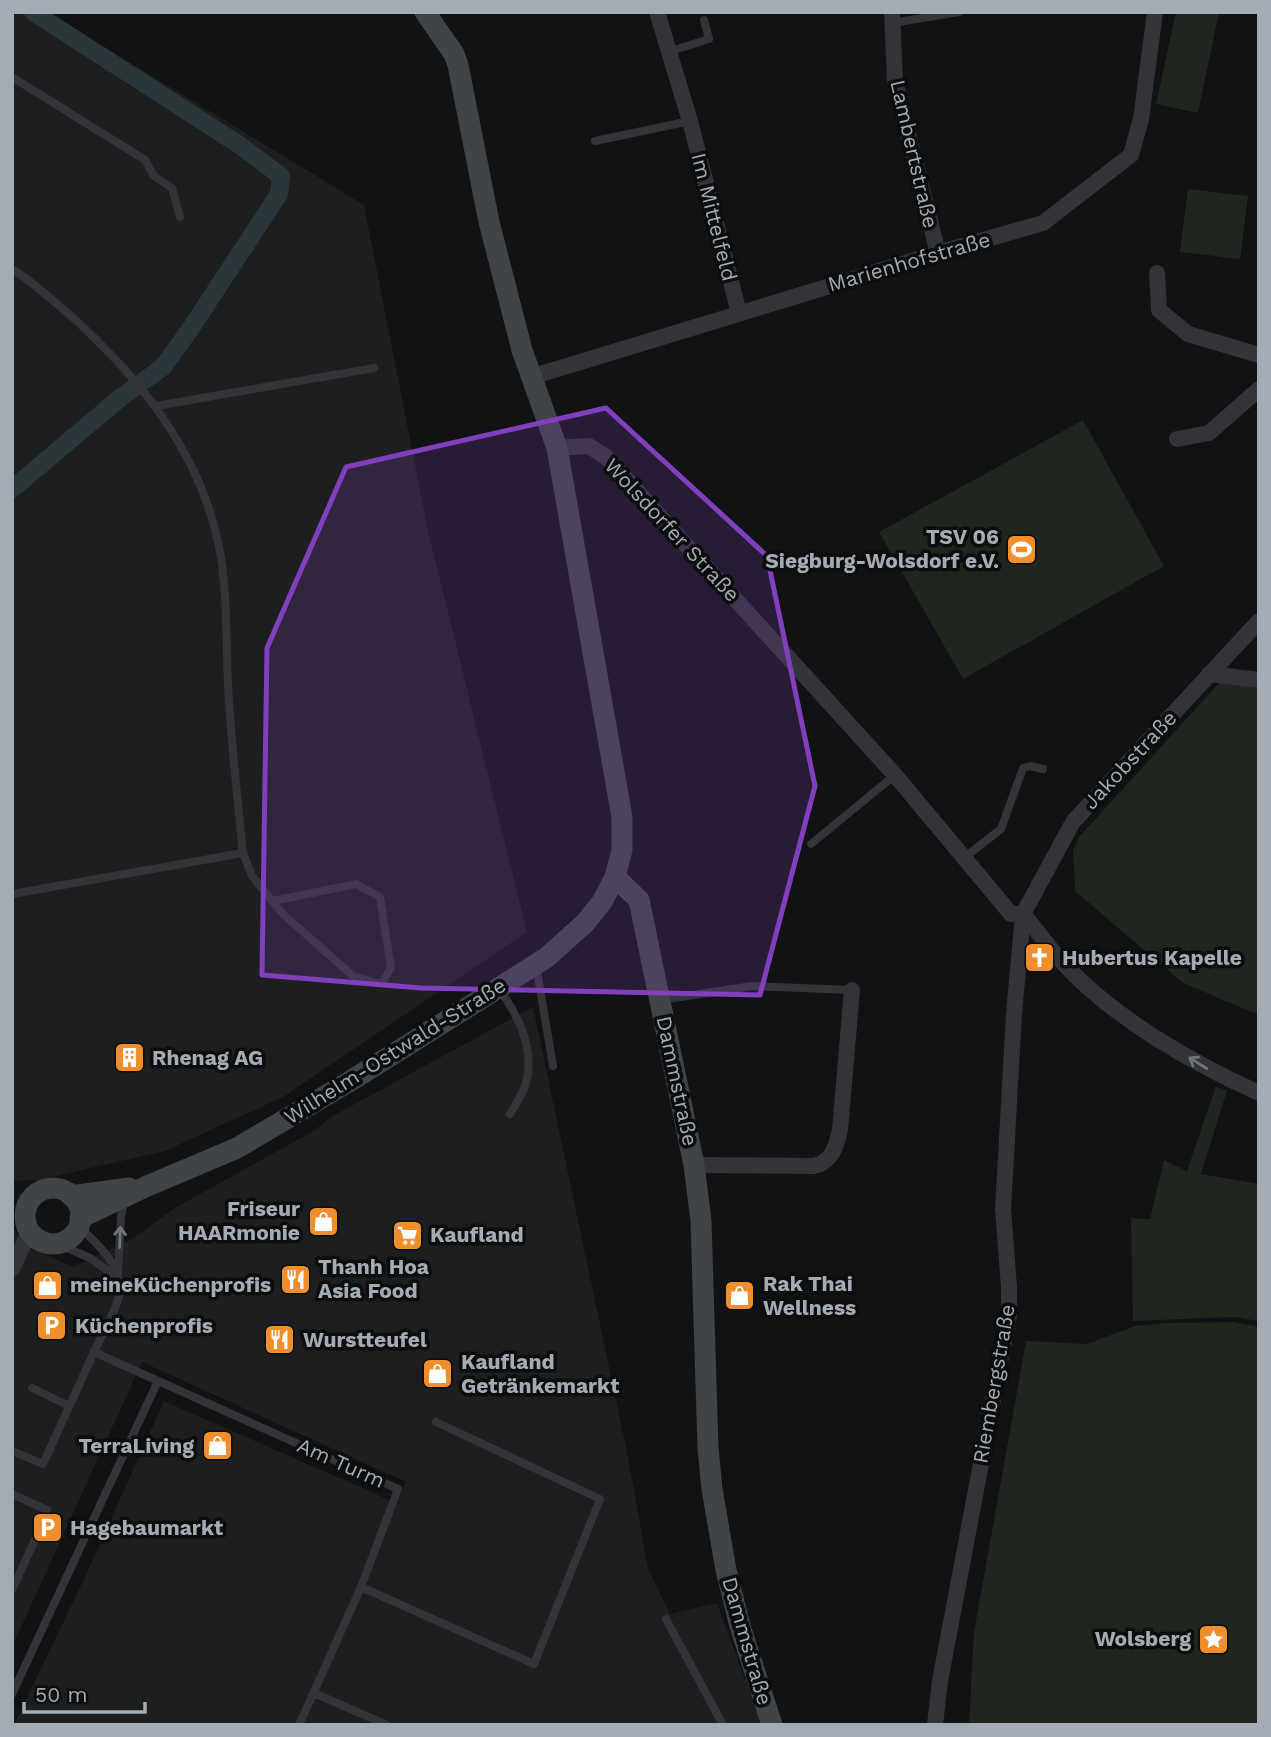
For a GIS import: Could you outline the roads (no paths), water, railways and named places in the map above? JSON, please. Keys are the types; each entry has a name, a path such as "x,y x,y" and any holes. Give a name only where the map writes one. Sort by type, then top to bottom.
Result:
{"street":[{"path":"425,12 454,54 489,222 522,350 557,448 622,817 622,850 615,877"},
{"name":"Im Mittelfeld","path":"657,12 671,51 739,313"},
{"name":"Marienhofstraße","path":"531,377 1043,223 1131,155 1141,119 1156,12"},
{"name":"Lambertstraße","path":"892,18 895,82 938,253"},
{"path":"1157,273 1159,310 1188,334 1259,355"},
{"path":"1177,439 1209,433 1259,389"},
{"name":"Wolsdorfer Straße","path":"557,448 589,446 606,457 895,775 1011,914 1023,914"},
{"name":"Jakobstraße","path":"1023,914 1073,822 1259,621"},
{"path":"1209,674 1259,680"},
{"name":"Wilhelm-Ostwald-Straße","path":"80,1222 135,1191 236,1148 352,1080 536,964 585,923 602,902 615,877"},
{"name":"Dammstraße","path":"615,877 639,900 694,1165 701,1221 708,1448 712,1489 726,1570 740,1626 772,1725"},
{"path":"1023,914 1065,965 1124,1017 1210,1071 1259,1093"},
{"name":"Riembergstraße","path":"935,1725 940,1681 1009,1315 1003,1209 1014,1014 1023,914"},
{"path":"694,1165 814,1166 823,1164 829,1158 836,1148 841,1130 852,990"},
{"path":"12,1200 57,1189 71,1196 80,1210 80,1222 67,1240 58,1244 42,1242 22,1224"},
{"name":"Wilhelm-Ostwald-Straße","path":"71,1196 135,1191"},
{"path":"12,1269 26,1208 35,1195"}],"lane":[{"path":"892,18 959,12"},
{"path":"671,51 709,39 704,20"},
{"path":"12,77 145,160 154,176 172,188 180,217"},
{"path":"595,141 690,121"},
{"path":"12,269 30,280 89,332 156,406 174,433 201,487 219,547 243,853 252,876 283,914 354,976 381,984 391,968 380,897 356,884 274,901"},
{"path":"156,406 374,368"},
{"path":"965,858 1001,829 1023,768 1030,766 1043,769"},
{"path":"811,844 895,775"},
{"path":"12,894 243,853"},
{"path":"536,964 553,1066"},
{"path":"661,1000 752,986 852,990"},
{"path":"497,987 516,1014 527,1046 527,1080 510,1114"},
{"path":"12,1451 43,1464 120,1291 118,1277 121,1216 135,1191"},
{"path":"80,1222 118,1277"},
{"path":"58,1244 90,1258 118,1277"},
{"name":"Am Turm","path":"94,1352 398,1489 361,1587 301,1724"},
{"path":"12,1694 158,1381"},
{"path":"32,1388 69,1406"},
{"path":"361,1587 534,1664 600,1499 436,1422"},
{"path":"12,1494 47,1510"},
{"path":"12,1590 39,1531"},
{"path":"666,1619 723,1725"},
{"path":"314,1693 387,1725"}],"waterway":[{"path":"12,489 120,398 163,367 279,194 281,176 238,144 33,12"}],"place":[{"name":"TSV 06 Siegburg-Wolsdorf e.V.","path":"1022,549"},
{"name":"Hubertus Kapelle","path":"1039,958"},
{"name":"Rhenag AG","path":"129,1058"},
{"name":"Friseur HAARmonie","path":"323,1221"},
{"name":"Kaufland","path":"407,1235"},
{"name":"Thanh Hoa Asia Food","path":"295,1279"},
{"name":"meineKüchenprofis","path":"47,1285"},
{"name":"Rak Thai Wellness","path":"740,1296"},
{"name":"Küchenprofis","path":"52,1326"},
{"name":"Wurstteufel","path":"280,1340"},
{"name":"Kaufland Getränkemarkt","path":"438,1374"},
{"name":"TerraLiving","path":"217,1446"},
{"name":"Hagebaumarkt","path":"47,1528"},
{"name":"Wolsberg","path":"1214,1639"}]}
